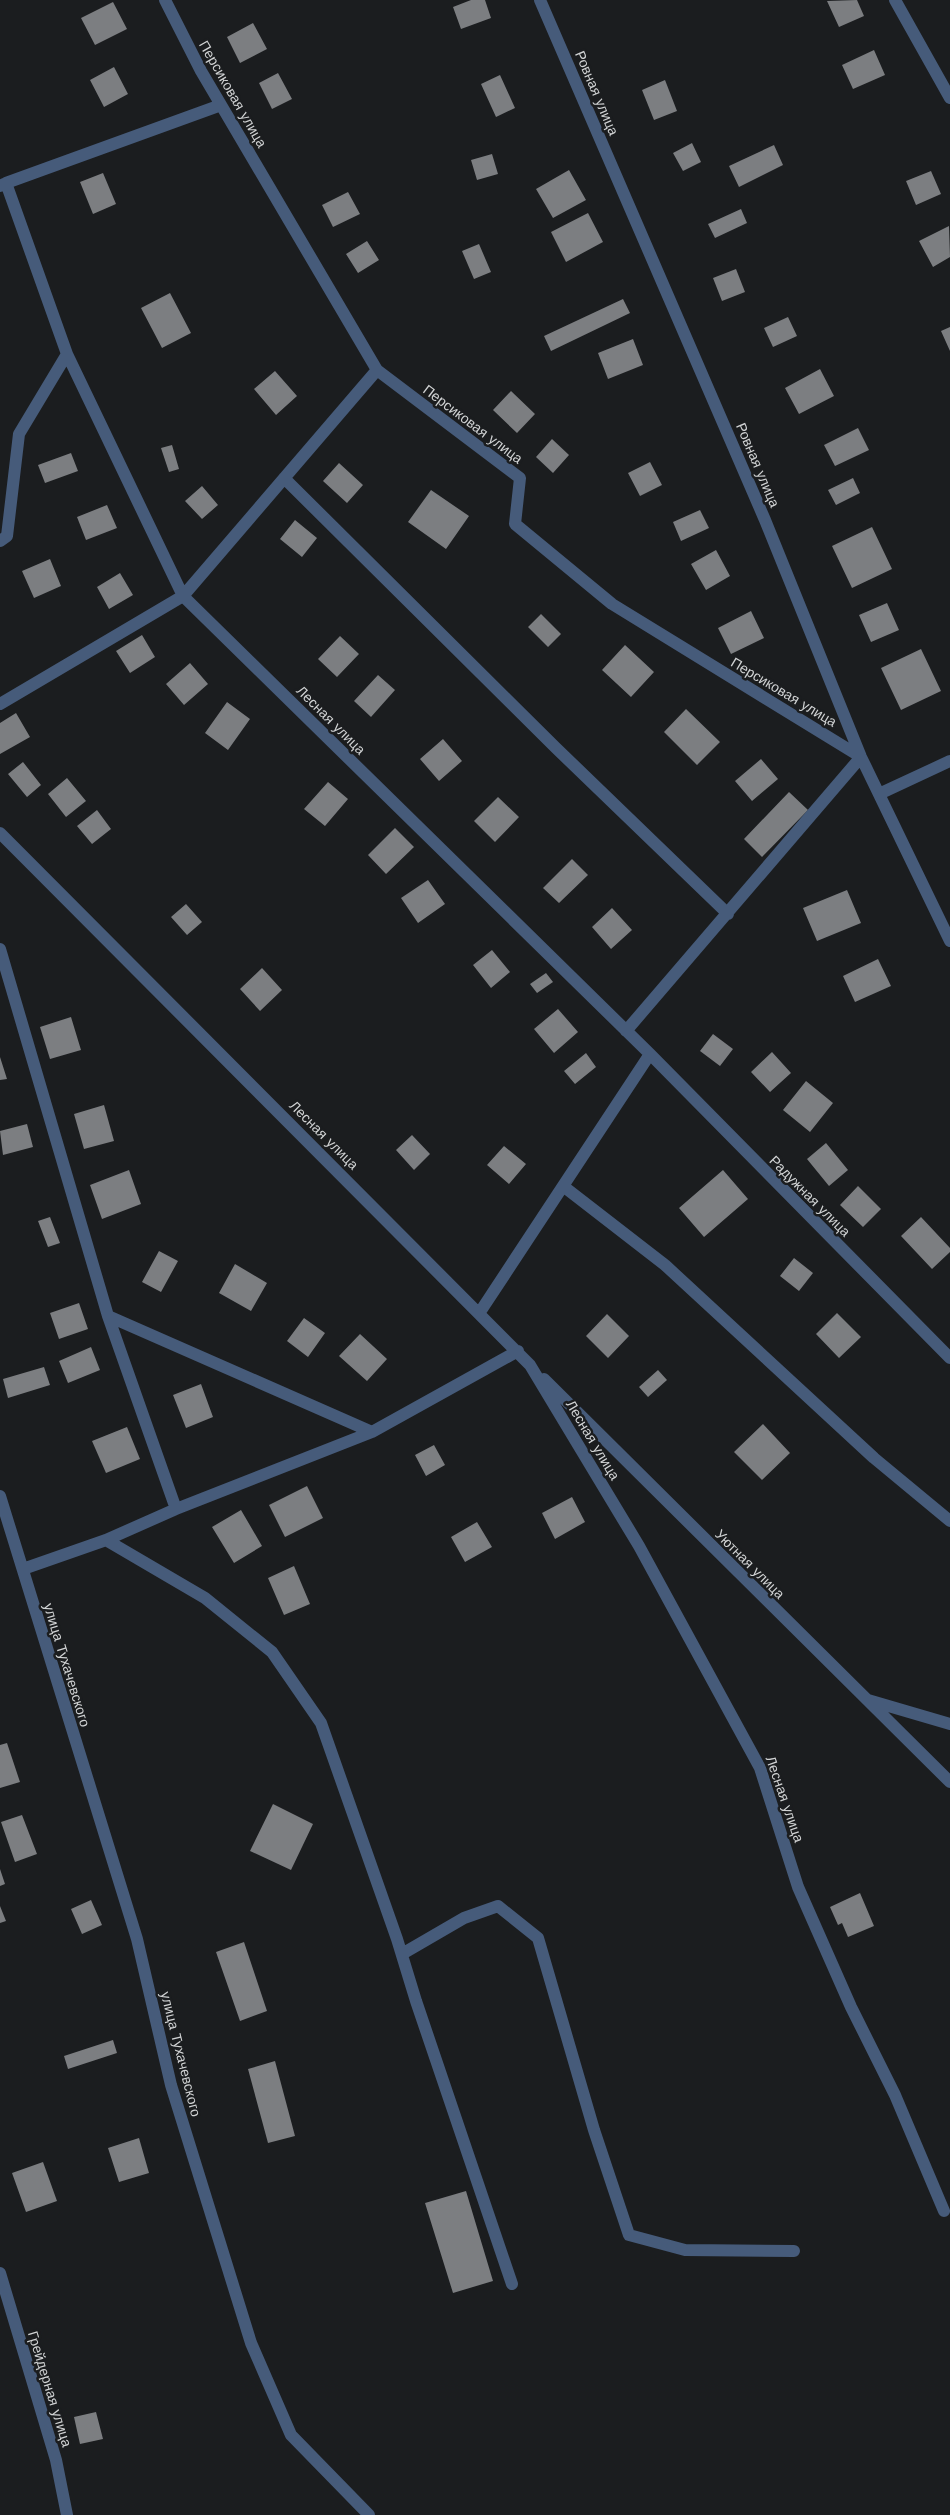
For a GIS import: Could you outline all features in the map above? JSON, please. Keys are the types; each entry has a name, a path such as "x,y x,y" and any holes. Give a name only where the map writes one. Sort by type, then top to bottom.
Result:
{"street":[{"name":"Персиковая улица","path":"165,0 221,105 377,370 520,478 515,524 612,604 861,756"},
{"name":"Ровная улица","path":"540,0 765,520 861,756 950,941"},
{"path":"895,0 950,98"},
{"path":"3,184 221,105"},
{"name":"Лесная улица","path":"3,184 67,354 183,596 650,1054"},
{"path":"0,541 7,536 19,434 67,354"},
{"path":"0,704 183,596 377,370"},
{"path":"284,478 556,748 728,914"},
{"path":"626,1031 728,914 861,756"},
{"path":"879,794 950,761"},
{"name":"Лесная улица","path":"0,833 480,1312 530,1365 639,1546 760,1768 798,1887 851,2007 895,2095 944,2211"},
{"path":"0,949 108,1316 176,1509"},
{"path":"480,1312 650,1054"},
{"name":"Радужная улица","path":"650,1054 950,1358"},
{"path":"563,1186 665,1265 874,1458 950,1521"},
{"path":"108,1316 372,1432"},
{"path":"0,1496 23,1570 106,1540 176,1509 372,1432 518,1351"},
{"name":"Уютная улица","path":"530,1365 950,1782"},
{"path":"106,1540 205,1598 272,1652 322,1723 402,1954 512,2284"},
{"name":"улица Тухачевского","path":"23,1570 137,1939 171,2085 251,2343 292,2435 369,2515"},
{"path":"866,1699 950,1724"},
{"path":"402,1954 464,1918 498,1906 538,1938 594,2130 629,2235 685,2250 794,2252"},
{"name":"Грейдерная улица","path":"0,2273 56,2460 67,2515"}],"building":[{"path":"471,0 485,0 491,18 461,29 453,7"},
{"path":"857,0 864,16 839,27 827,1"},
{"path":"113,2 127,29 95,45 81,18"},
{"path":"253,23 267,49 240,63 227,37"},
{"path":"874,50 885,75 853,89 842,65"},
{"path":"114,67 128,94 104,107 90,80"},
{"path":"278,73 292,99 272,109 259,83"},
{"path":"500,75 515,108 496,117 481,84"},
{"path":"665,80 677,111 654,120 642,90"},
{"path":"692,143 701,162 683,171 673,153"},
{"path":"774,145 783,165 739,187 729,166"},
{"path":"492,154 498,174 477,180 471,160"},
{"path":"569,170 586,200 553,218 536,189"},
{"path":"931,171 941,194 916,205 906,181"},
{"path":"103,173 116,204 93,214 80,182"},
{"path":"348,192 360,214 333,227 322,205"},
{"path":"741,209 747,223 715,238 708,224"},
{"path":"588,213 603,242 566,262 551,232"},
{"path":"949,226 950,257 933,267 919,241"},
{"path":"367,241 379,260 358,273 346,254"},
{"path":"479,244 491,272 474,279 462,251"},
{"path":"736,269 745,292 722,301 713,278"},
{"path":"170,293 191,333 162,348 141,308"},
{"path":"623,299 630,313 551,351 544,336"},
{"path":"788,317 797,336 773,347 764,328"},
{"path":"950,327 950,351 941,331"},
{"path":"633,339 643,365 608,379 598,353"},
{"path":"820,369 834,396 799,414 785,388"},
{"path":"275,371 297,396 276,415 254,389"},
{"path":"511,391 535,414 517,433 493,410"},
{"path":"858,428 869,450 835,466 824,445"},
{"path":"552,439 569,455 553,473 536,457"},
{"path":"172,445 179,469 169,472 161,448"},
{"path":"71,453 78,471 45,483 38,465"},
{"path":"650,462 662,485 640,496 628,473"},
{"path":"339,463 363,485 347,503 323,481"},
{"path":"853,478 860,493 836,505 828,490"},
{"path":"202,486 218,505 202,519 185,501"},
{"path":"431,490 469,516 446,549 408,522"},
{"path":"107,505 117,528 86,540 77,517"},
{"path":"700,510 709,528 681,541 673,522"},
{"path":"295,520 317,538 302,557 280,539"},
{"path":"872,527 892,569 852,588 832,546"},
{"path":"716,550 730,576 706,590 691,564"},
{"path":"50,559 61,586 34,598 22,571"},
{"path":"120,573 133,595 109,609 97,587"},
{"path":"887,603 899,630 871,642 859,615"},
{"path":"751,611 764,638 731,654 718,628"},
{"path":"541,614 561,634 548,647 528,627"},
{"path":"142,635 155,657 130,673 116,651"},
{"path":"340,636 359,654 337,677 318,659"},
{"path":"625,645 654,672 631,697 602,670"},
{"path":"921,649 941,691 901,710 881,668"},
{"path":"190,663 208,684 184,705 166,684"},
{"path":"378,675 395,690 371,717 354,701"},
{"path":"227,702 250,719 228,750 205,733"},
{"path":"686,709 720,742 697,765 664,732"},
{"path":"16,713 30,737 0,754 0,723"},
{"path":"443,739 462,761 439,781 420,759"},
{"path":"761,759 778,779 752,801 735,781"},
{"path":"23,762 41,785 27,797 8,774"},
{"path":"67,778 86,801 66,817 48,794"},
{"path":"328,782 348,799 325,826 304,809"},
{"path":"789,792 808,810 762,857 744,839"},
{"path":"498,797 519,817 495,842 474,821"},
{"path":"97,810 111,829 92,844 77,826"},
{"path":"395,828 414,847 386,874 368,855"},
{"path":"572,859 588,875 559,903 543,888"},
{"path":"428,880 445,904 418,923 401,898"},
{"path":"847,890 861,923 817,941 803,908"},
{"path":"186,904 202,922 187,935 171,917"},
{"path":"612,908 632,930 611,949 592,927"},
{"path":"492,950 510,972 491,988 473,965"},
{"path":"878,959 891,986 855,1002 843,976"},
{"path":"262,968 282,990 260,1011 240,989"},
{"path":"546,973 553,982 537,993 530,984"},
{"path":"558,1009 578,1032 554,1053 534,1029"},
{"path":"71,1017 81,1050 50,1059 40,1027"},
{"path":"713,1034 733,1049 720,1066 700,1051"},
{"path":"772,1052 791,1073 770,1092 751,1072"},
{"path":"586,1053 596,1067 575,1084 564,1071"},
{"path":"0,1057 7,1079 0,1080"},
{"path":"806,1081 833,1103 810,1132 783,1110"},
{"path":"104,1105 114,1141 84,1149 74,1114"},
{"path":"27,1124 33,1147 3,1155 0,1131"},
{"path":"412,1135 430,1154 414,1170 396,1150"},
{"path":"826,1143 848,1170 829,1186 807,1159"},
{"path":"504,1146 526,1164 509,1184 487,1165"},
{"path":"129,1170 141,1204 102,1219 90,1185"},
{"path":"723,1170 748,1199 704,1237 679,1208"},
{"path":"858,1186 881,1209 863,1227 840,1205"},
{"path":"50,1217 60,1243 48,1247 38,1221"},
{"path":"921,1217 950,1248 950,1252 932,1269 901,1236"},
{"path":"159,1251 178,1261 161,1292 142,1282"},
{"path":"794,1258 813,1273 799,1291 780,1276"},
{"path":"235,1264 267,1283 251,1311 219,1293"},
{"path":"79,1303 88,1329 59,1339 50,1313"},
{"path":"837,1313 861,1337 839,1358 816,1334"},
{"path":"607,1314 629,1336 608,1358 586,1336"},
{"path":"304,1318 325,1333 308,1357 287,1341"},
{"path":"360,1334 387,1359 367,1381 339,1356"},
{"path":"91,1347 100,1370 68,1383 59,1361"},
{"path":"44,1367 50,1385 8,1398 3,1379"},
{"path":"658,1370 667,1380 648,1397 639,1387"},
{"path":"201,1384 213,1417 186,1428 173,1395"},
{"path":"763,1424 790,1453 762,1480 734,1452"},
{"path":"127,1427 140,1459 106,1473 92,1441"},
{"path":"434,1445 445,1465 426,1476 415,1455"},
{"path":"307,1486 323,1518 285,1537 269,1505"},
{"path":"572,1497 585,1522 555,1539 542,1513"},
{"path":"241,1510 262,1546 234,1563 212,1527"},
{"path":"477,1522 492,1547 465,1562 451,1537"},
{"path":"294,1566 310,1604 284,1615 268,1578"},
{"path":"7,1743 20,1782 0,1788 0,1745"},
{"path":"273,1804 313,1824 291,1870 250,1851"},
{"path":"22,1815 37,1854 15,1862 1,1822"},
{"path":"0,1869 5,1884 0,1886"},
{"path":"860,1893 874,1926 848,1937 842,1923 838,1925 830,1907"},
{"path":"91,1900 102,1925 82,1934 71,1909"},
{"path":"0,1906 6,1921 0,1923"},
{"path":"244,1942 267,2011 240,2021 216,1952"},
{"path":"113,2040 117,2053 68,2069 64,2056"},
{"path":"275,2061 295,2136 268,2143 248,2069"},
{"path":"139,2138 149,2173 119,2182 108,2148"},
{"path":"43,2162 57,2201 26,2212 12,2173"},
{"path":"466,2191 493,2281 453,2293 425,2203"},
{"path":"96,2412 103,2439 80,2444 74,2417"}]}
